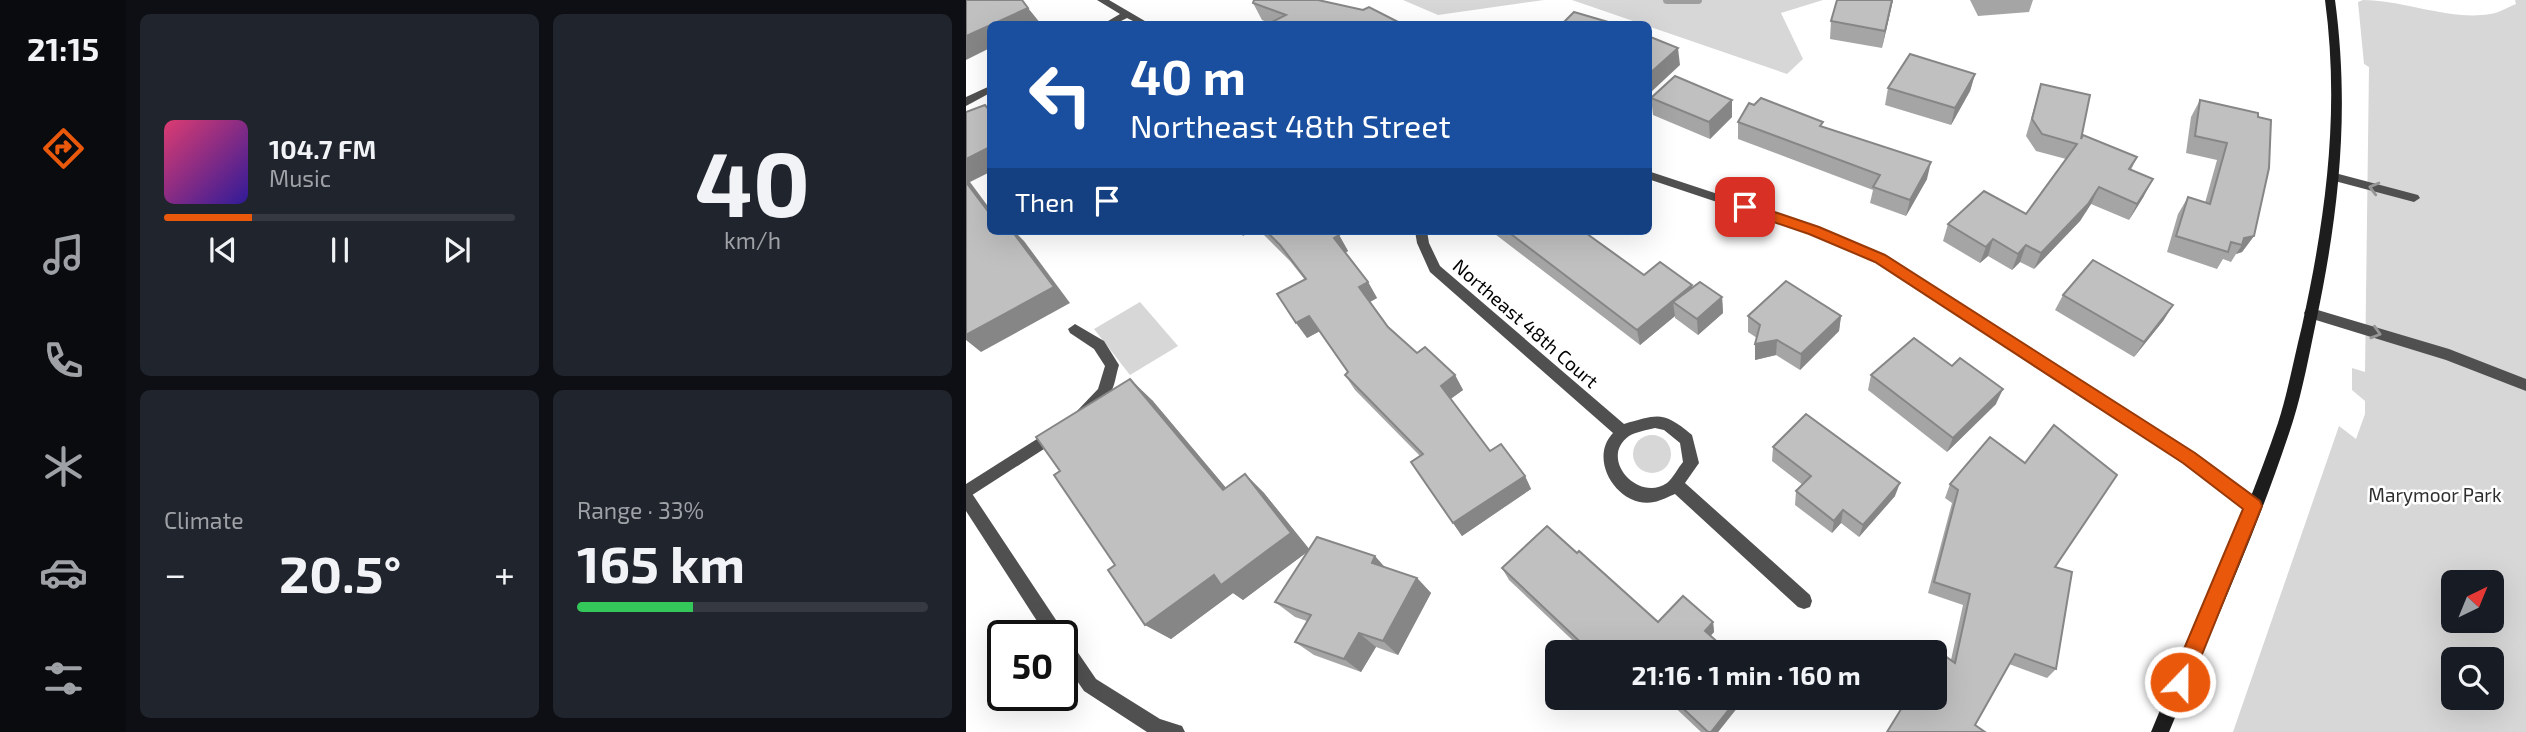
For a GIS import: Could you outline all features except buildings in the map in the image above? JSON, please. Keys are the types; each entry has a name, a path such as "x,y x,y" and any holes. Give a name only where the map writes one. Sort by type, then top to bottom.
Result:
{"main road":[{"path":"2160,732 2286,421 2311,313 2334,177 2338,121 2335,27 2330,0"}],"street":[{"path":"1102,0 1138,21"},
{"path":"1114,21 1125,15"},
{"path":"966,102 987,91"},
{"path":"1652,176 1814,230 1880,259 2189,458 2253,506"},
{"path":"2334,177 2414,198"},
{"name":"Northeast 48th Court","path":"1422,235 1435,269 1623,432"},
{"path":"2311,313 2449,355 2526,385"},
{"path":"966,492 1068,425 1104,392 1112,365 1099,345 1075,329"},
{"path":"1655,422 1679,430 1687,440 1691,463 1676,485 1650,494 1636,493 1615,480 1609,458 1612,446 1623,432 1641,423 1655,422"},
{"path":"1676,485 1804,601"},
{"path":"966,497 1046,620"},
{"path":"1078,667 1090,685 1155,730 1176,732"}],"green space":[{"path":"1403,0 1544,0 1438,15"},
{"path":"1572,0 1823,0 1781,13 1803,59 1787,74 1652,28 1652,21 1633,21"},
{"name":"Marymoor Park","path":"2363,0 2395,3 2443,13 2475,15 2497,12 2516,4 2515,0 2526,0 2526,732 2233,732 2339,426 2356,439 2365,414 2365,401 2352,390 2352,368 2365,372 2369,67 2364,64 2358,2"},
{"path":"1140,302 1178,346 1130,375 1094,329"},
{"path":"1652,435 1665,441 1671,454 1665,467 1652,473 1639,467 1633,454 1639,441"}],"waterway":[{"path":"1667,0 1698,0"}],"route":[{"path":"1745,207 1814,230 1880,259 1974,317 2189,458 2253,506 2180,682"}]}
